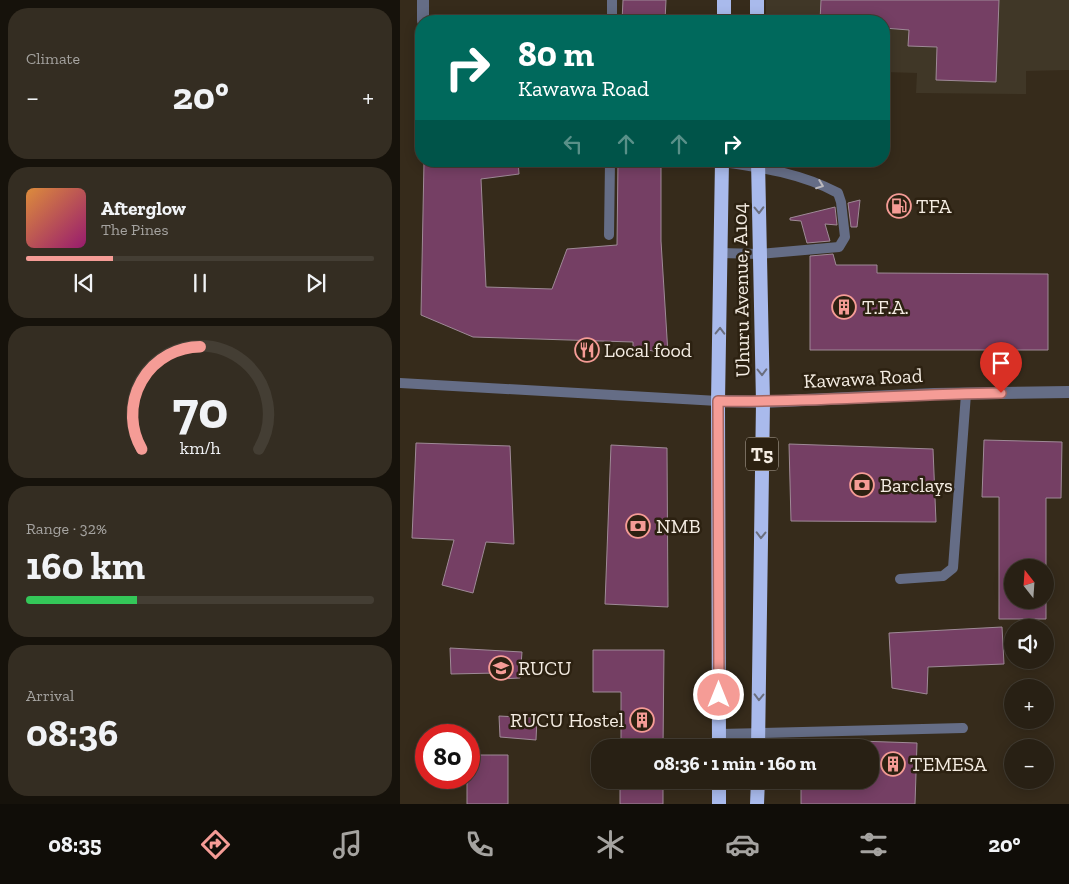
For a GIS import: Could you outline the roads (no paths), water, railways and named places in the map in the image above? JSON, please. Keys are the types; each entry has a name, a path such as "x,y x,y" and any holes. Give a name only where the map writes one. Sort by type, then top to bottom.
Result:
{"highway":[{"path":"724,0 724,15"},
{"path":"757,0 758,15"},
{"name":"Uhuru Avenue, A104","path":"720,739 718,401 722,167"},
{"name":"Uhuru Avenue, A104","path":"758,167 763,402 758,739"},
{"path":"719,789 719,804"},
{"path":"757,804 758,789"}],"street":[{"path":"423,0 423,15"},
{"name":"Kawawa Road","path":"718,401 763,402 1069,392"}],"lane":[{"path":"612,0 612,15"},
{"path":"609,235 610,167"},
{"path":"721,253 759,254 839,247 845,237 841,202 838,193 767,167"},
{"path":"400,383 718,401"},
{"path":"900,579 943,576 953,568 966,394"},
{"path":"775,739 963,728"}],"place":[{"name":"TFA","path":"899,206"},
{"name":"T.F.A.","path":"844,307"},
{"name":"Local food","path":"587,350"},
{"name":"Barclays","path":"862,485"},
{"name":"NMB","path":"638,526"},
{"name":"RUCU","path":"501,668"},
{"name":"RUCU Hostel","path":"642,720"},
{"name":"TEMESA","path":"893,764"}]}
